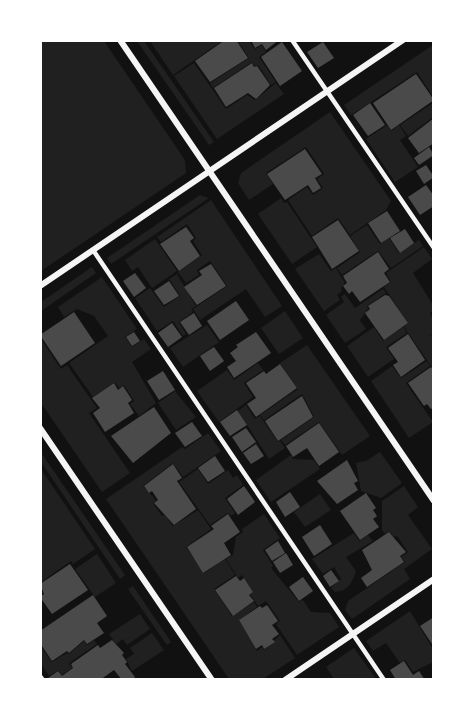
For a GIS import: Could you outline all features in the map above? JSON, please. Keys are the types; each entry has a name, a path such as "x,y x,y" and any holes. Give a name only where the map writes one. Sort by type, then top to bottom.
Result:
{"street":[{"path":"120,40 434,501"},
{"path":"40,286 403,40"},
{"path":"40,428 212,680"},
{"path":"285,680 434,579"}],"lane":[{"path":"292,40 434,248"},
{"path":"93,250 384,680"}],"shaded area":[{"path":"41,40 104,41 185,160 186,173 41,271"},
{"path":"237,40 249,41 255,49 262,45 266,52 259,57 276,82 271,85 258,65 255,66 252,62 213,88 210,83 249,58"},
{"path":"137,41 144,41 214,142 209,145"},
{"path":"150,41 222,41 173,75"},
{"path":"433,45 433,97 417,72 351,115 344,105"},
{"path":"194,63 226,109 247,95 255,100 276,83 284,94 217,139 174,76"},
{"path":"433,103 433,117 408,136 400,125"},
{"path":"330,112 391,201 386,210 350,235 338,218 312,236 288,200 307,187 313,195 323,188 317,179 324,174 306,147 266,173 273,184 249,200 238,183 241,173"},
{"path":"387,125 391,131 399,125 406,136 400,140 418,167 395,182 366,139"},
{"path":"200,195 209,198 111,264 107,258"},
{"path":"281,198 284,203 287,202 317,247 292,264 258,214"},
{"path":"211,200 282,306 265,317 246,289 200,320 193,309 227,286 210,261 197,270 199,275 186,283 178,272 202,255 193,241 196,238 187,224 161,242 157,237"},
{"path":"367,225 380,244 389,238 399,253 419,240 423,246 391,268 378,251 342,275 337,268 360,252 350,236"},
{"path":"155,239 177,271 152,288 138,267 132,271 125,260"},
{"path":"424,247 432,259 413,273 433,305 433,311 430,313 433,319 433,333 427,337 433,334 433,369 404,327 408,323 384,287 391,282 386,273"},
{"path":"319,254 331,271 336,268 345,283 341,288 342,291 337,295 340,300 324,311 295,269"},
{"path":"92,267 96,273 41,311 41,302"},
{"path":"177,274 196,306 191,309 193,312 179,322 186,334 183,336 173,321 157,331 135,298 150,288 164,307 180,296 169,279"},
{"path":"102,277 137,329 125,337 132,347 144,339 151,349 132,362 156,403 139,416 130,404 134,401 124,385 119,388 115,382 93,397 69,363 108,336 94,316 77,309 64,317 58,307"},
{"path":"383,289 386,293 367,306 368,309 360,320 366,329 345,343 326,315 344,302 341,297 345,294 355,308"},
{"path":"285,311 303,338 279,354 261,328"},
{"path":"207,325 219,342 183,367 170,348"},
{"path":"374,327 383,341 403,327 407,333 386,347 394,359 368,377 347,346"},
{"path":"41,339 61,369 67,365 97,408 89,413 130,473 102,492 41,403"},
{"path":"307,345 370,436 342,455 319,422 285,445 281,440 314,417 302,394 264,420 260,415 298,389 280,363"},
{"path":"427,361 430,366 406,383 433,422 409,438 371,381 392,366 401,378"},
{"path":"258,363 263,370 244,383 253,397 219,422 197,391 227,370 234,380"},
{"path":"175,391 196,417 176,430 158,403"},
{"path":"246,405 255,419 260,416 278,442 280,441 285,448 269,459 238,411"},
{"path":"208,433 221,451 183,477 173,463 143,486 156,500 153,503 162,516 165,515 173,526 198,510 211,529 186,547 204,573 225,559 235,575 214,589 232,616 254,602 257,607 239,620 257,651 262,647 264,650 280,635 295,658 263,679 229,679 106,499 182,447 185,449"},
{"path":"40,451 125,575 120,579 41,462"},
{"path":"380,452 402,483 381,498 361,491 356,463 366,461"},
{"path":"291,455 293,459 314,460 320,469 271,502 256,480"},
{"path":"41,469 95,549 73,564 71,561 41,582"},
{"path":"198,469 208,484 228,470 233,478 237,475 243,485 225,498 235,513 231,516 228,513 210,525 179,482"},
{"path":"404,486 418,507 408,515 432,549 404,569 410,579 352,619 345,610 348,601 405,562 401,557 408,552 397,536 394,537 389,531 385,534 382,530 382,501"},
{"path":"320,494 331,510 305,527 294,512"},
{"path":"264,514 280,538 263,550 273,566 271,568 299,602 303,600 311,612 330,613 339,627 297,655 276,624 280,621 266,601 258,606 250,594 253,592 242,575 238,578 226,559 233,555 236,537 243,532 242,529"},
{"path":"354,533 359,541 368,535 373,541 346,557 356,571 349,586 335,592 331,588 341,579 334,567 323,574 312,559"},
{"path":"97,554 116,583 95,597 75,569"},
{"path":"133,586 171,642 167,645 128,589"},
{"path":"410,611 433,649 433,662 413,672 405,660 400,663 386,643 373,651 366,641"},
{"path":"140,614 150,629 127,645 123,639 116,644 109,634"},
{"path":"152,633 164,650 132,671 126,659 134,654 130,648"},
{"path":"94,640 97,644 69,663 72,668 62,675 58,670 49,676 41,664 42,648 52,662 69,654 84,641 87,645"},
{"path":"354,648 376,679 334,679 326,667"}],"building":[{"path":"225,40 236,40 248,58 210,82 195,61"},
{"path":"251,40 279,40 266,50 262,44 255,48"},
{"path":"282,42 302,71 280,86 261,57"},
{"path":"323,42 334,58 318,68 307,52"},
{"path":"252,63 254,67 257,66 270,85 256,99 248,93 226,107 214,88"},
{"path":"416,74 434,100 391,130 373,103"},
{"path":"370,103 385,125 368,136 353,115"},
{"path":"434,118 434,143 419,153 408,138"},
{"path":"429,147 434,155 419,165 414,158"},
{"path":"305,149 322,174 315,178 321,188 313,193 308,185 285,200 267,174"},
{"path":"426,165 434,177 424,184 416,171"},
{"path":"426,185 434,196 434,206 420,215 408,197"},
{"path":"387,211 400,231 381,243 368,223"},
{"path":"338,220 359,251 332,269 312,237"},
{"path":"186,227 194,238 190,241 200,256 179,271 160,244"},
{"path":"405,229 414,243 400,253 390,238"},
{"path":"378,252 389,269 384,273 390,282 360,302 352,291 349,294 343,286 347,283 343,276"},
{"path":"211,264 226,286 197,305 184,287 202,275 199,271"},
{"path":"135,273 146,288 134,297 123,281"},
{"path":"169,281 179,296 164,305 154,291"},
{"path":"385,295 389,296 408,323 384,340 365,313 370,309 368,306"},
{"path":"236,301 249,320 220,340 207,321"},
{"path":"74,312 95,343 61,366 40,335"},
{"path":"194,313 202,326 189,335 180,322"},
{"path":"172,323 182,337 168,347 158,333"},
{"path":"134,332 140,341 132,346 126,337"},
{"path":"256,332 271,353 234,378 227,367 236,361 230,353 238,347 236,345"},
{"path":"408,334 425,360 401,377 393,365 398,362 388,348"},
{"path":"214,347 224,361 210,371 200,356"},
{"path":"280,364 297,388 256,417 247,404 256,398 246,383 264,371 266,374"},
{"path":"431,367 434,371 434,408 431,409 427,404 424,406 408,383"},
{"path":"163,371 175,390 159,400 147,381"},
{"path":"114,383 118,390 123,386 132,400 128,403 134,413 105,432 93,413 100,408 92,398"},
{"path":"302,396 313,417 278,441 265,421"},
{"path":"154,407 171,433 133,463 111,436"},
{"path":"237,410 247,425 230,436 220,422"},
{"path":"192,422 202,436 185,447 175,433"},
{"path":"319,423 339,452 319,466 307,448 293,457 286,446"},
{"path":"246,428 256,442 242,452 232,437"},
{"path":"256,444 264,456 251,464 243,453"},
{"path":"215,456 225,471 208,482 198,468"},
{"path":"347,460 358,481 354,483 358,490 337,504 317,481"},
{"path":"173,464 182,478 177,481 196,509 174,525 154,503 158,500 152,491 149,493 144,486"},
{"path":"244,486 255,502 238,515 227,499"},
{"path":"290,492 300,507 285,517 276,502"},
{"path":"366,493 376,508 373,510 377,516 373,519 379,527 360,540 340,511"},
{"path":"228,514 240,532 224,543 231,555 203,573 187,547 214,529 211,526"},
{"path":"320,525 332,544 314,556 302,537"},
{"path":"389,532 406,552 400,556 404,562 367,587 361,578 372,570 362,550"},
{"path":"278,541 285,553 272,561 265,550"},
{"path":"286,553 293,565 280,573 273,562"},
{"path":"70,564 88,590 52,614 40,597 44,594 40,584"},
{"path":"331,570 339,581 330,587 323,576"},
{"path":"236,576 240,581 244,578 253,592 249,595 254,601 233,616 215,590"},
{"path":"303,577 313,591 299,601 289,587"},
{"path":"93,595 107,616 97,623 104,633 87,644 84,640 69,653 67,651 52,661 40,643 40,631"},
{"path":"267,605 278,621 272,625 279,634 272,639 275,642 264,649 262,645 256,649 239,620 260,606 262,608"},
{"path":"434,617 434,647 420,626"},
{"path":"112,640 124,653 122,655 127,662 125,664 135,677 132,680 122,680 114,670 100,680 48,678 58,671 62,676 73,668 71,664 98,645 100,648"},
{"path":"404,661 413,675 419,671 425,680 396,680 390,670"}]}
